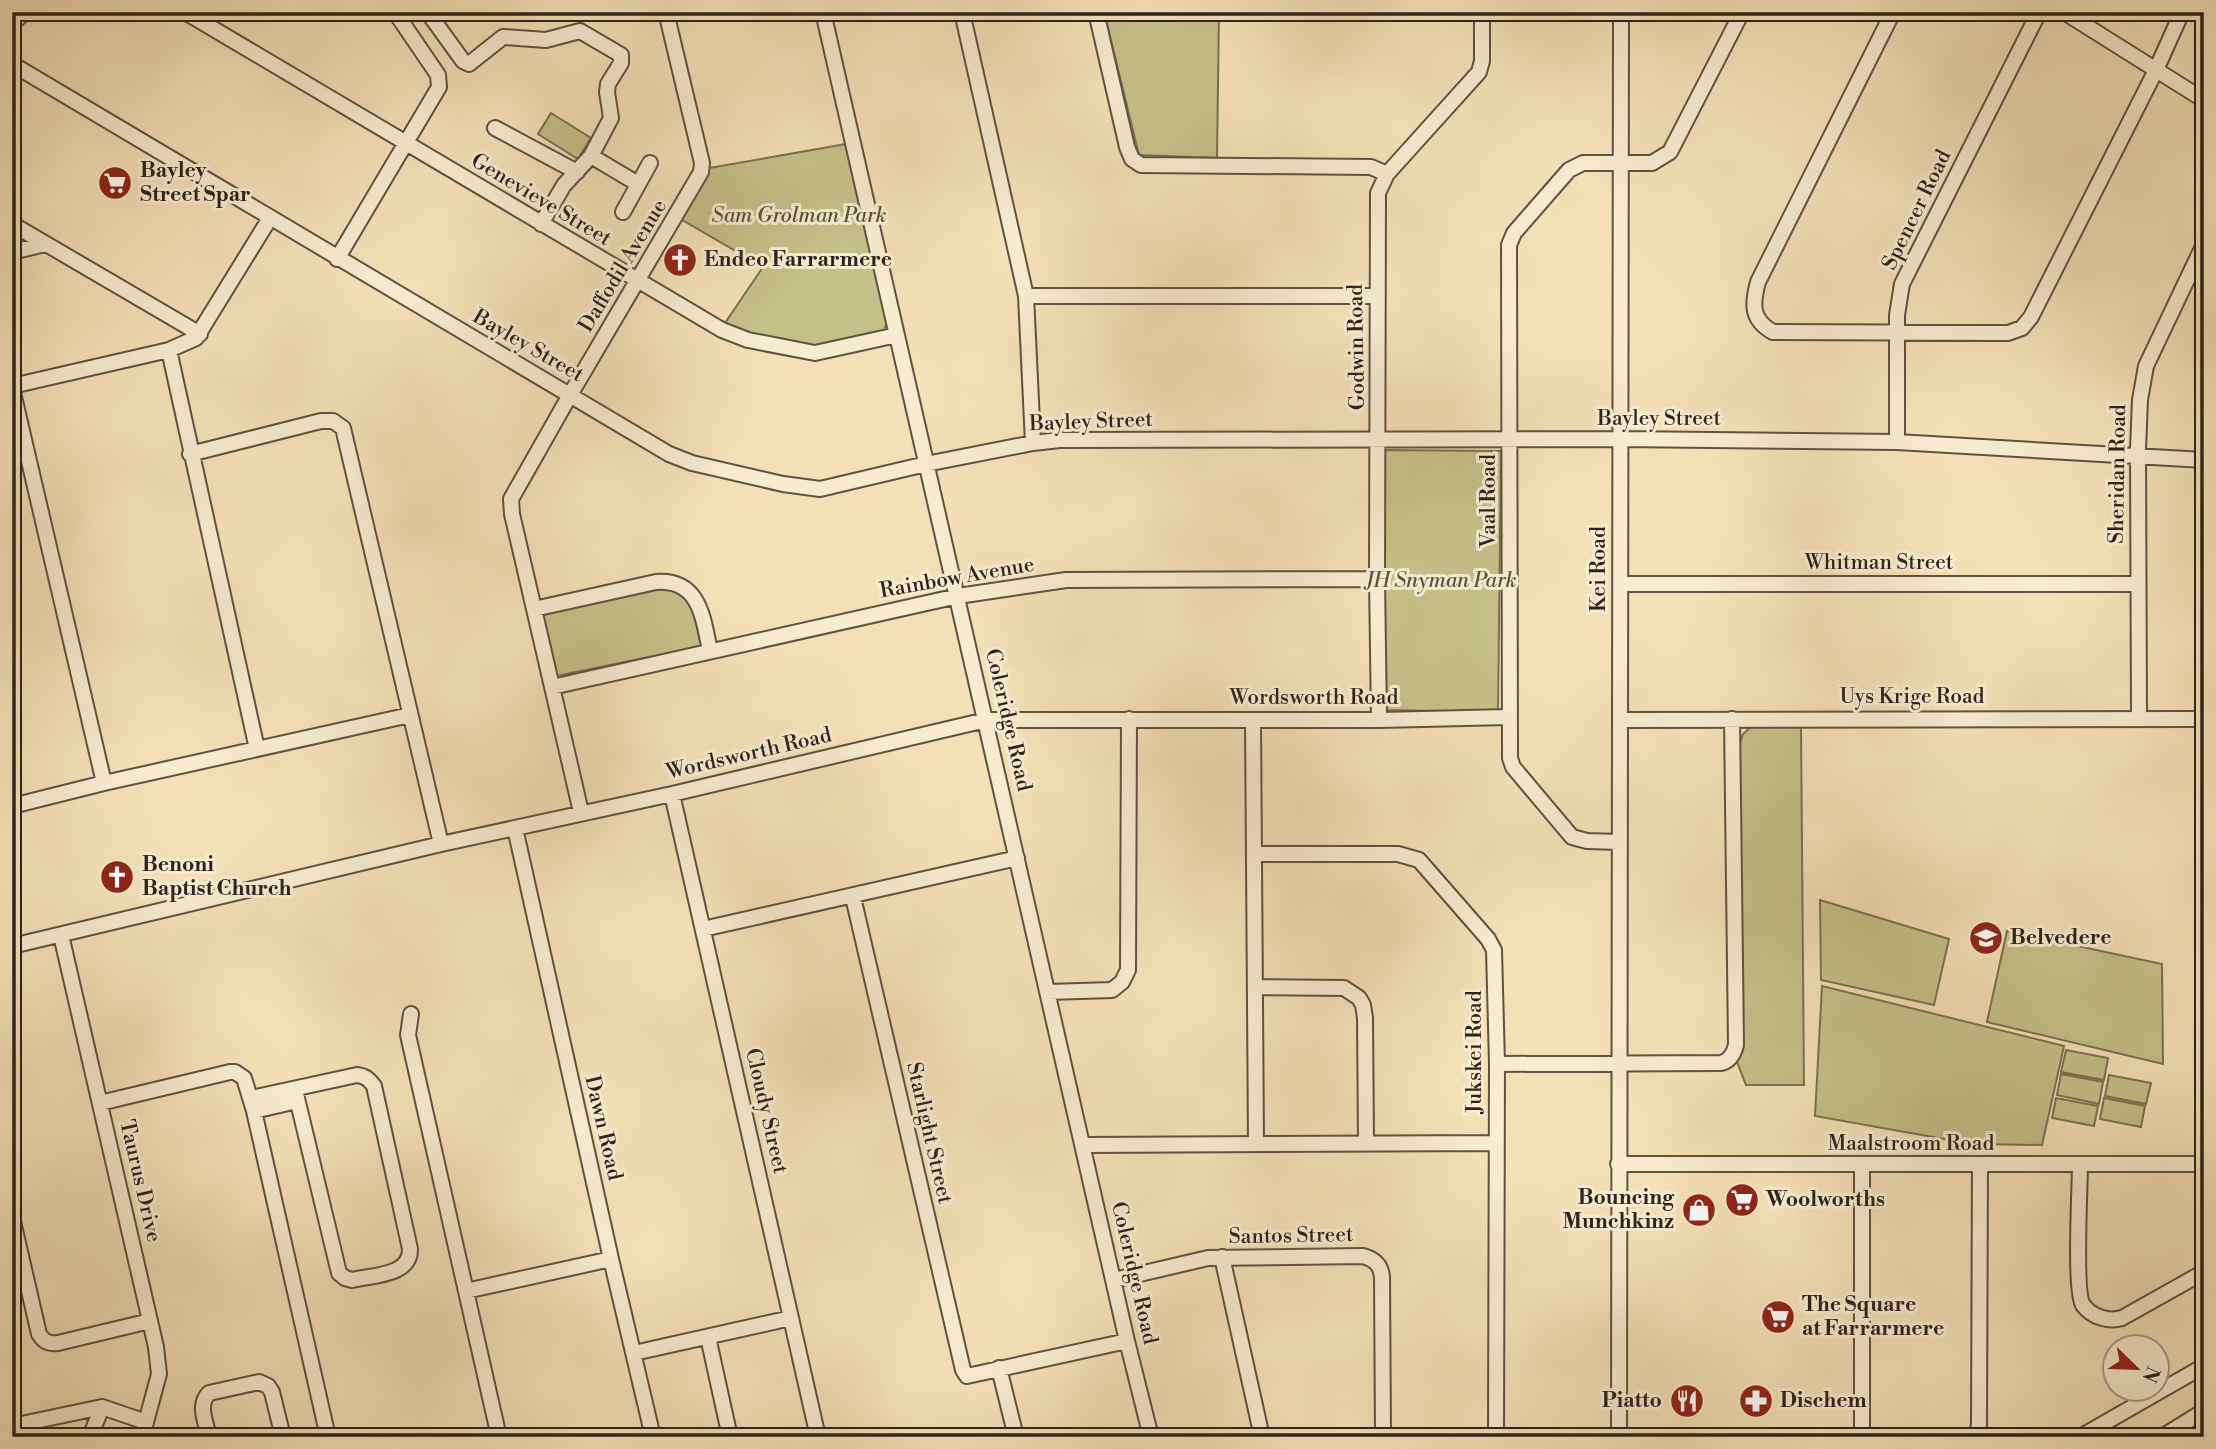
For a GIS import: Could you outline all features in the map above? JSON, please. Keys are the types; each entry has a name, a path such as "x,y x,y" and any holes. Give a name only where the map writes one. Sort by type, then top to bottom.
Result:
{"street":[{"path":"12,24 24,12"},
{"name":"Genevieve Street","path":"185,12 722,330 748,340 815,353 897,335"},
{"path":"337,259 439,87 438,75 395,12"},
{"name":"Daffodil Avenue","path":"581,812 512,514 511,499 701,172 702,163 666,12"},
{"name":"Coleridge Road","path":"823,12 1151,1437"},
{"path":"962,12 1026,296 1033,443"},
{"path":"1096,12 1127,147 1132,159 1142,165 1371,167 1387,174"},
{"name":"Godwin Road","path":"1379,720 1378,193 1387,174 1477,76 1482,61 1482,12"},
{"name":"Kei Road","path":"1619,1437 1621,12"},
{"name":"Vaal Road","path":"1619,842 1587,841 1572,837 1513,767 1510,758 1509,250 1512,237 1569,170 1583,163 1652,163 1665,157 1674,147 1742,12"},
{"path":"1893,12 1758,282 1753,308 1759,322 1766,328 1780,332 2018,331 2031,317 2182,12"},
{"name":"Spencer Road","path":"1897,442 1896,332 1902,284 2039,12"},
{"path":"2064,12 2204,100"},
{"path":"429,14 463,61 469,64 507,36 546,40 580,31 617,51 622,60 608,83 611,118 591,156 564,185 545,227"},
{"name":"Bayley Street","path":"12,64 337,259 680,459 809,490 833,487 926,464 1060,440 1621,439 1897,442 2204,460"},
{"path":"495,128 577,172"},
{"path":"591,156 638,184"},
{"path":"623,212 650,163"},
{"path":"104,783 12,387 169,350 188,342 200,334 270,218"},
{"path":"12,224 200,334"},
{"path":"12,252 45,244"},
{"name":"Sheridan Road","path":"2139,718 2140,400 2146,366 2204,244"},
{"path":"1026,296 1377,296"},
{"path":"169,350 257,750"},
{"path":"190,454 321,421 332,421 343,428 441,844"},
{"name":"Rainbow Avenue","path":"552,687 958,596 1082,579 1377,579"},
{"path":"534,609 656,582 673,583 688,591 697,601 710,650"},
{"name":"Whitman Street","path":"1620,584 2138,584"},
{"path":"12,806 410,715"},
{"name":"Wordsworth Road","path":"12,946 441,844 672,794 986,720 1379,720 1508,717"},
{"path":"1048,992 1112,990 1122,982 1128,970 1129,719"},
{"name":"Uys Krige Road","path":"1620,719 2204,719"},
{"path":"1497,1064 1721,1063 1733,1054 1736,1045 1732,719"},
{"path":"1253,720 1256,1143"},
{"name":"Cloudy Street","path":"672,794 818,1437"},
{"name":"Dawn Road","path":"515,828 653,1437"},
{"name":"Jukskei Road","path":"1256,854 1398,854 1419,860 1488,939 1494,950 1497,1064 1496,1437"},
{"path":"703,929 1017,858"},
{"name":"Starlight Street","path":"853,897 958,1359 967,1376 999,1368"},
{"name":"Taurus Drive","path":"61,935 150,1321 159,1374 142,1437"},
{"path":"1255,987 1345,988 1359,998 1366,1018 1366,1142"},
{"path":"411,1014 408,1035 499,1437"},
{"path":"100,1103 230,1072 244,1078 253,1104 328,1437"},
{"path":"253,1104 296,1096 357,1075 365,1076 374,1086 410,1250 410,1259 403,1268 352,1280 339,1273 296,1096"},
{"path":"1083,1145 1495,1143"},
{"name":"Kei Road","path":"1621,1164 1628,1267 1627,1437"},
{"name":"Maalstroom Road","path":"1621,1164 2204,1164"},
{"path":"2080,1164 2079,1278 2081,1298 2088,1310 2107,1320 2122,1318 2204,1272"},
{"path":"1862,1165 1862,1437"},
{"path":"1976,1437 1979,1425 1980,1165"},
{"path":"12,1217 39,1334 43,1340 50,1344 58,1343 150,1321"},
{"path":"1222,1257 1262,1437"},
{"name":"Santos Street","path":"1114,1280 1191,1261 1222,1257 1371,1258 1377,1263 1382,1277 1382,1437"},
{"path":"466,1291 611,1259"},
{"path":"634,1353 792,1318"},
{"path":"708,1337 730,1437"},
{"path":"1016,1437 999,1368 1127,1341"},
{"path":"2080,1437 2204,1366"},
{"path":"209,1437 202,1405 205,1397 209,1393 259,1382 268,1386 272,1392 283,1437"},
{"path":"12,1426 102,1407 146,1422"},
{"path":"90,1437 102,1407"},
{"path":"2162,1437 2204,1411"}],"green space":[{"path":"1104,12 1219,12 1217,158 1139,155"},
{"path":"551,113 591,138 578,159 538,134"},
{"name":"Sam Grolman Park","path":"846,144 887,322 883,333 819,347 760,337 723,326 763,267 679,218 704,169"},
{"name":"JH Snyman Park","path":"1384,450 1501,451 1498,712 1381,710"},
{"path":"654,584 680,590 698,618 704,646 556,676 538,611"},
{"path":"1751,727 1801,727 1804,1085 1746,1085 1737,1062 1739,746 1743,734"},
{"path":"1820,900 1949,939 1934,1005 1821,980"},
{"path":"2007,931 2162,964 2163,1064 1987,1022"},
{"path":"1822,986 2064,1046 2042,1145 1972,1144 1815,1116"},
{"path":"2066,1050 2108,1058 2104,1080 2061,1072"},
{"path":"2061,1074 2103,1082 2099,1104 2057,1095"},
{"path":"2109,1075 2151,1083 2146,1104 2105,1096"},
{"path":"2056,1098 2098,1106 2094,1126 2052,1118"},
{"path":"2104,1098 2145,1106 2141,1127 2100,1119"}],"place":[{"name":"Bayley Street Spar","path":"115,183"},
{"name":"Endeo Farrarmere","path":"680,260"},
{"name":"Benoni Baptist Church","path":"117,877"},
{"name":"Belvedere","path":"1986,938"},
{"name":"Woolworths","path":"1742,1200"},
{"name":"Bouncing Munchkinz","path":"1699,1210"},
{"name":"The Square at Farrarmere","path":"1778,1317"},
{"name":"Piatto","path":"1687,1401"},
{"name":"Dischem","path":"1756,1401"}]}
